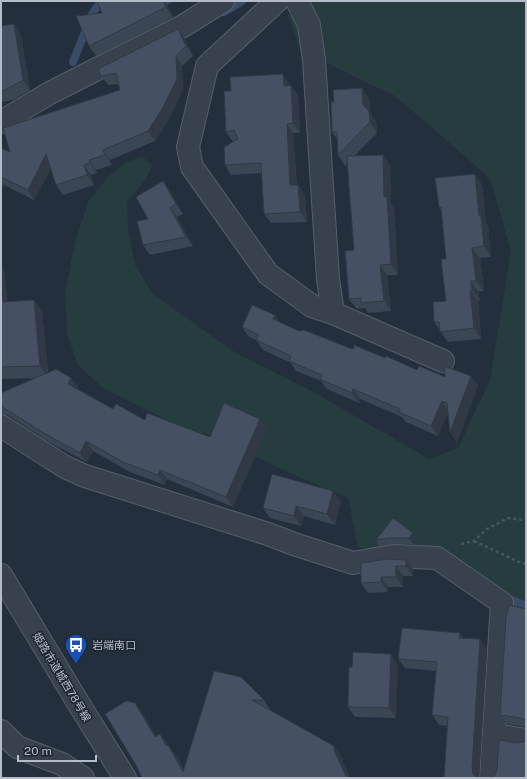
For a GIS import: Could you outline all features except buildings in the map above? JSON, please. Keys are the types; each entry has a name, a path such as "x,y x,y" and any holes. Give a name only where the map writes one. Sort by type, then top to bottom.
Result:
{"street":[{"path":"1,122 48,94 183,26 223,1"},
{"path":"277,1 207,66 188,147 192,167 268,274 312,306 333,313 444,361"},
{"path":"297,1 309,25 314,60 328,279 333,313"},
{"path":"1,426 65,467 85,476 260,531 294,544 353,563 393,556 437,558 502,603 491,778"},
{"name":"姫路市道城西78号線","path":"1,575 125,778"},
{"path":"1,731 17,747 62,764 83,778"},
{"path":"494,735 526,740"}],"path":[{"path":"463,548 458,544 474,541 487,529 508,518 526,521"},
{"path":"474,541 526,564"}],"green space":[{"path":"315,1 526,1 526,610 508,603 444,558 358,547 348,498 290,473 207,434 191,432 103,388 77,364 67,333 65,292 75,242 88,202 108,177 125,163 142,156 152,165 146,179 127,202 128,230 135,265 152,293 233,351 317,394 429,459 458,448 490,380 511,252 490,178 395,96 300,50 288,15"}],"waterway":[{"path":"73,62 92,14 101,1"},
{"path":"224,12 242,1"},
{"path":"512,600 526,606"}],"place":[{"name":"岩端南口","path":"76,664"}]}
